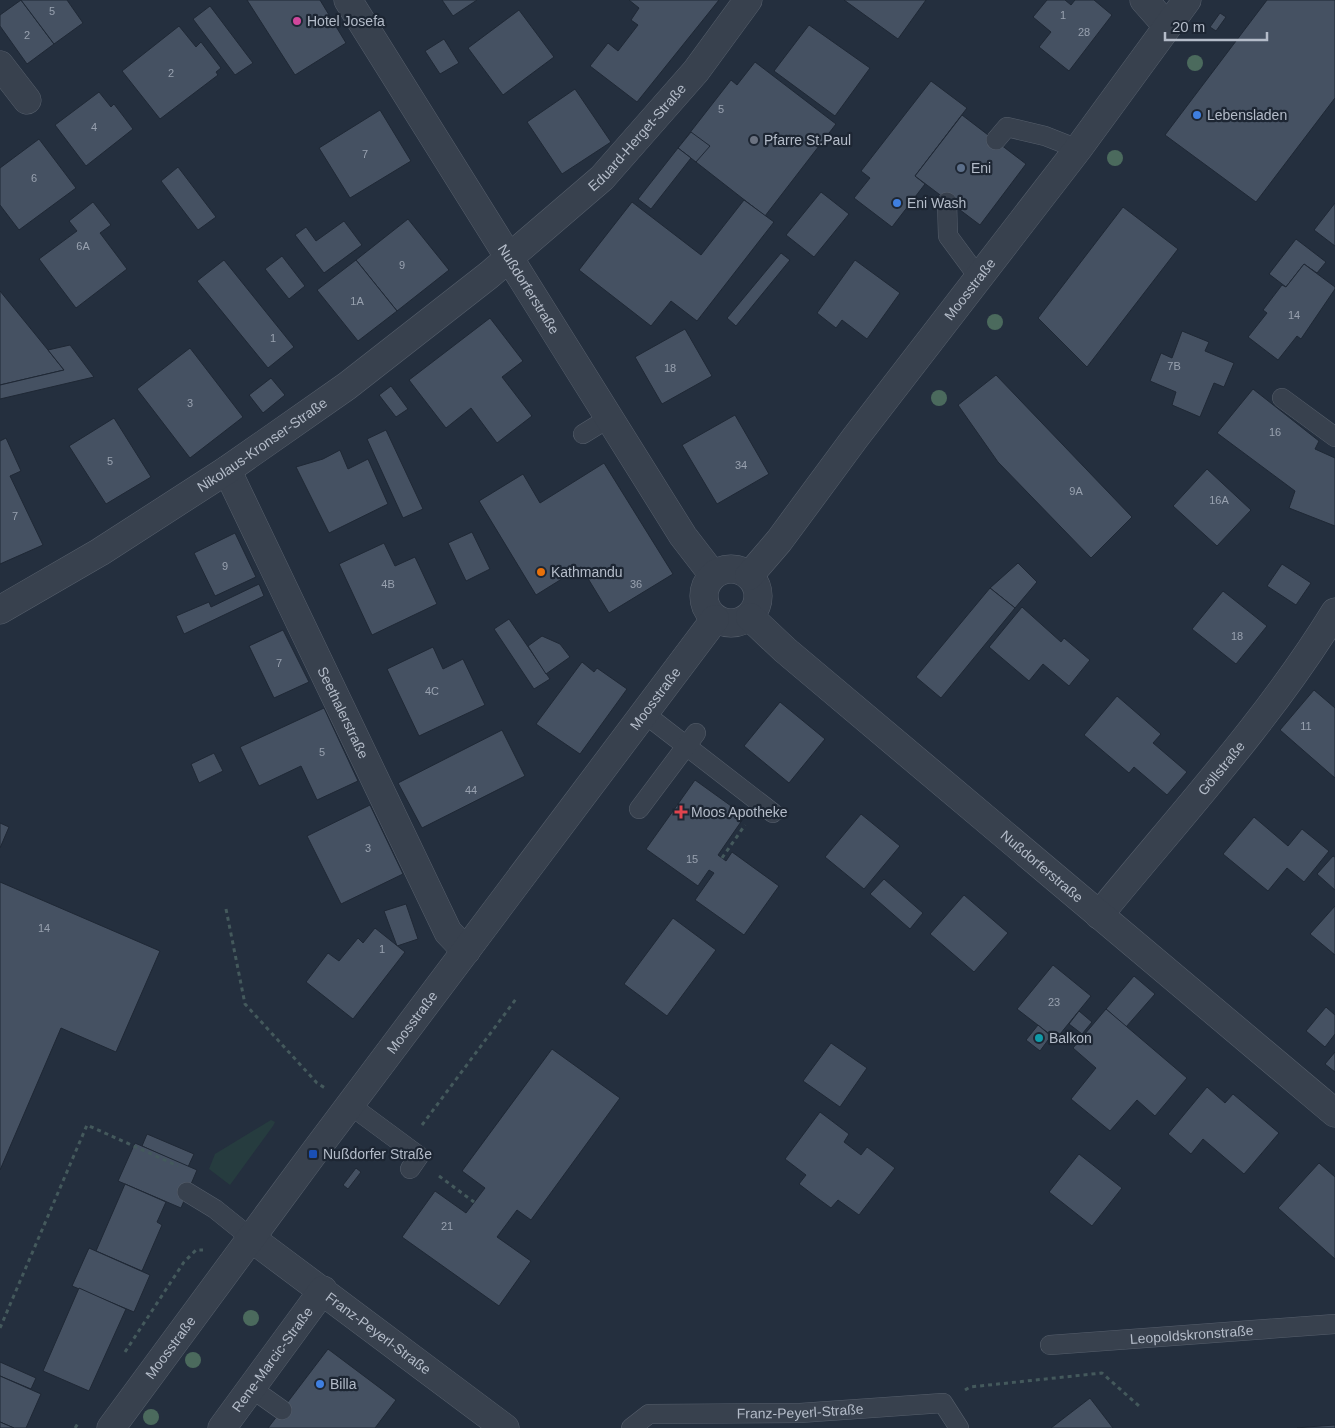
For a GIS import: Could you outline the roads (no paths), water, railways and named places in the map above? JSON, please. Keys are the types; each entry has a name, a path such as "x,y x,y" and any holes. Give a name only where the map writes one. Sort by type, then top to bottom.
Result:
{"street":[{"name":"Nußdorferstraße","path":"348,0 609,418 684,536 713,575"},
{"name":"Eduard-Herget-Straße","path":"509,259 602,178 696,71 748,0"},
{"path":"1144,0 1167,26"},
{"name":"Moosstraße","path":"749,576 779,541 855,438 1078,149 1187,0"},
{"path":"0,65 27,100"},
{"name":"Nikolaus-Kronser-Straße","path":"0,610 100,552 227,470 338,392 509,259"},
{"name":"Seethalerstraße","path":"227,470 448,932 466,951"},
{"path":"724,569 737,569 749,576 758,587 758,602 750,618 741,623 727,624 715,619 705,606 704,589 713,575 724,569"},
{"name":"Göllstraße","path":"1098,915 1266,711 1299,668 1335,612"},
{"name":"Nußdorferstraße","path":"750,618 793,657 1335,1113"},
{"name":"Moosstraße","path":"111,1428 350,1105 715,619"},
{"name":"Franz-Peyerl-Straße","path":"251,1238 279,1261 324,1290 505,1428"},
{"name":"Rene-Marcic-Straße","path":"222,1428 324,1290"}],"lane":[{"path":"996,140 1007,127 1045,136 1078,149"},
{"path":"947,202 948,236 978,278"},
{"path":"1282,398 1335,436"},
{"path":"583,434 609,418"},
{"path":"645,714 692,739 773,813"},
{"path":"640,809 692,739"},
{"path":"350,1105 414,1162"},
{"path":"187,1192 215,1209 251,1238"},
{"name":"Leopoldskronstraße","path":"1050,1346 1335,1324"},
{"path":"251,1388 282,1410"},
{"name":"Franz-Peyerl-Straße","path":"631,1428 649,1414 800,1413 943,1403 959,1428"}],"place":[{"name":"Hotel Josefa","path":"297,21"},
{"name":"Lebensladen","path":"1197,115"},
{"name":"Pfarre St.Paul","path":"754,140"},
{"name":"Eni","path":"961,168"},
{"name":"Eni Wash","path":"897,203"},
{"name":"Kathmandu","path":"541,572"},
{"name":"Moos Apotheke","path":"681,812"},
{"name":"Balkon","path":"1039,1038"},
{"name":"Nußdorfer Straße","path":"313,1154"},
{"name":"Billa","path":"320,1384"}]}
